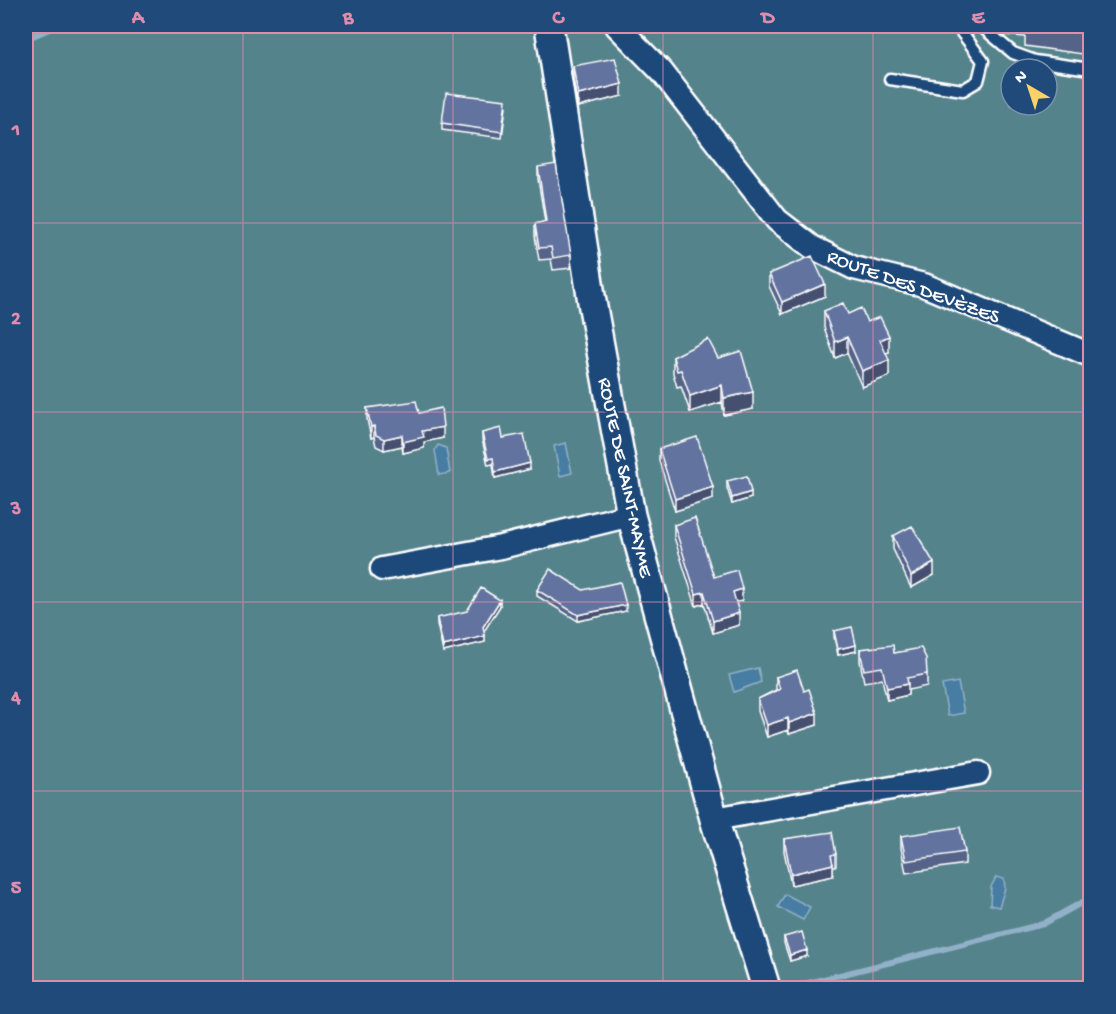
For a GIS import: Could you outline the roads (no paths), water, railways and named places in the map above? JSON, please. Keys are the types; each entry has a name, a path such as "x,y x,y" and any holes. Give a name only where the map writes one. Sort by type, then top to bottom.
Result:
{"street":[{"name":"ROUTE DE SAINT-MAYME","path":"549,26 592,302 631,515 714,819 766,988"},
{"name":"ROUTE DES DEVÈZES","path":"616,26 662,72 777,220 812,247 854,268 924,285 1090,355"},
{"path":"381,569 501,547 631,515"},
{"path":"714,819 978,773"}],"lane":[{"path":"890,79 963,90 978,81 983,61 957,26"},
{"path":"981,26 1013,52 1024,57 1035,61 1090,69"}],"water":[{"path":"566,443 572,473 560,476 554,446"},
{"path":"438,445 446,448 450,473 439,475 435,450"},
{"path":"758,668 761,682 734,692 729,675"},
{"path":"958,682 964,713 948,716 942,685"},
{"path":"996,877 1004,879 1005,888 999,907 990,905 991,887"},
{"path":"785,894 810,907 803,920 778,907"}],"waterway":[{"path":"26,39 56,26"},
{"path":"788,988 1043,924 1090,898"}]}
